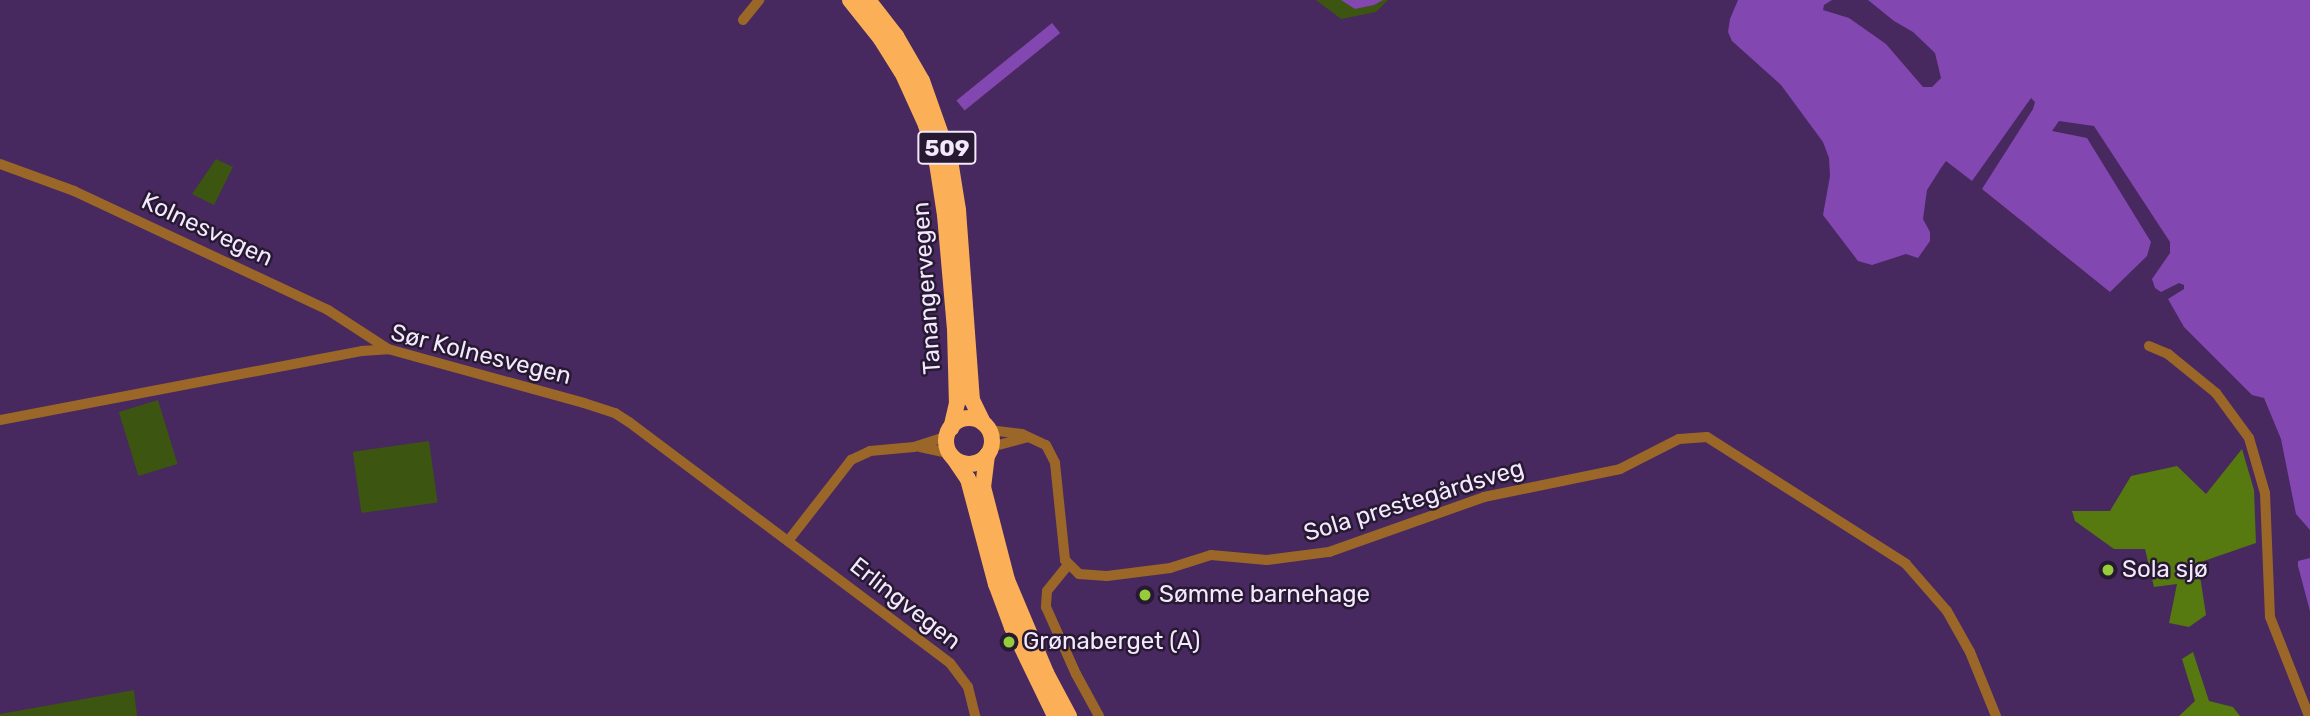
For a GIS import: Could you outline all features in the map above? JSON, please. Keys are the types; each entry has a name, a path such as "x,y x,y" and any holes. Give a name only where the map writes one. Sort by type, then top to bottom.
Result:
{"highway":[{"name":"Tanangervegen","path":"850,0 881,39 902,72 926,125 937,163 945,215 955,329 957,402 949,432"},
{"name":"Tanangervegen","path":"868,0 896,36 922,81 950,160 958,210 972,400 986,427"},
{"path":"949,432 966,419 986,427"},
{"name":"509","path":"986,427 989,451 983,487 1007,580 1044,669 1069,716"},
{"name":"509","path":"949,432 952,456 968,479 996,584 1012,627 1055,716"},
{"path":"952,456 972,464 989,451"}],"street":[{"path":"743,20 759,0"},
{"name":"Kolnesvegen","path":"0,164 74,191 328,310 378,339 388,349"},
{"path":"2149,346 2168,354 2216,393 2249,438 2265,493 2270,617 2309,716"},
{"name":"Sør Kolnesvegen","path":"0,420 388,349 615,413 788,541"},
{"path":"986,427 1031,437 1046,445 1055,463 1064,554 1068,565 1047,591 1046,607 1076,674 1099,716"},
{"path":"788,541 831,481 851,460 870,451 914,446 949,432"},
{"path":"989,451 1031,437"},
{"name":"Sola prestegårdsveg","path":"1068,565 1079,574 1107,576 1170,568 1211,555 1267,560 1329,552 1474,500 1620,469 1679,439 1707,437 1882,545 1927,584 1947,611 1970,652 1996,716"},
{"path":"914,446 952,456"},
{"name":"Erlingvegen","path":"788,541 950,663 968,687 975,716"}],"green space":[{"path":"1316,0 1388,0 1376,12 1341,19"},
{"path":"216,159 233,167 214,205 192,194"},
{"path":"158,400 178,464 138,476 119,412"},
{"path":"429,441 438,502 361,513 353,452"},
{"path":"2242,449 2254,490 2256,543 2198,563 2206,615 2189,627 2169,623 2177,584 2154,587 2145,549 2114,549 2075,521 2072,511 2110,511 2131,476 2177,466 2206,494"},
{"path":"2193,652 2209,701 2233,707 2240,716 2179,716 2195,701 2182,659"},
{"path":"134,690 137,716 0,716 0,714"}],"shaded area":[{"path":"1341,0 1383,0 1355,9"},
{"path":"1738,0 1832,0 1824,5 1823,10 1849,18 1886,44 1923,87 1932,87 1941,78 1935,53 1913,32 1868,0 2310,0 2310,530 2296,514 2281,439 2264,398 2252,395 2184,327 2168,299 2184,289 2184,285 2179,283 2161,292 2155,288 2152,279 2170,253 2170,242 2094,126 2059,121 2052,131 2087,138 2151,242 2147,256 2110,292 1982,189 2033,109 2035,102 2031,98 1972,181 1946,161 1941,168 1927,190 1923,219 1930,232 1930,241 1918,258 1906,254 1872,265 1858,261 1823,215 1830,176 1829,158 1823,142 1781,85 1732,41 1728,32"},
{"path":"1052,23 1060,33 965,111 956,100"},
{"path":"2310,558 2310,611 2298,561"}],"place":[{"name":"Sola sjø","path":"2108,570"},
{"name":"Sømme barnehage","path":"1145,595"},
{"name":"Grønaberget (A)","path":"1009,642"}]}
